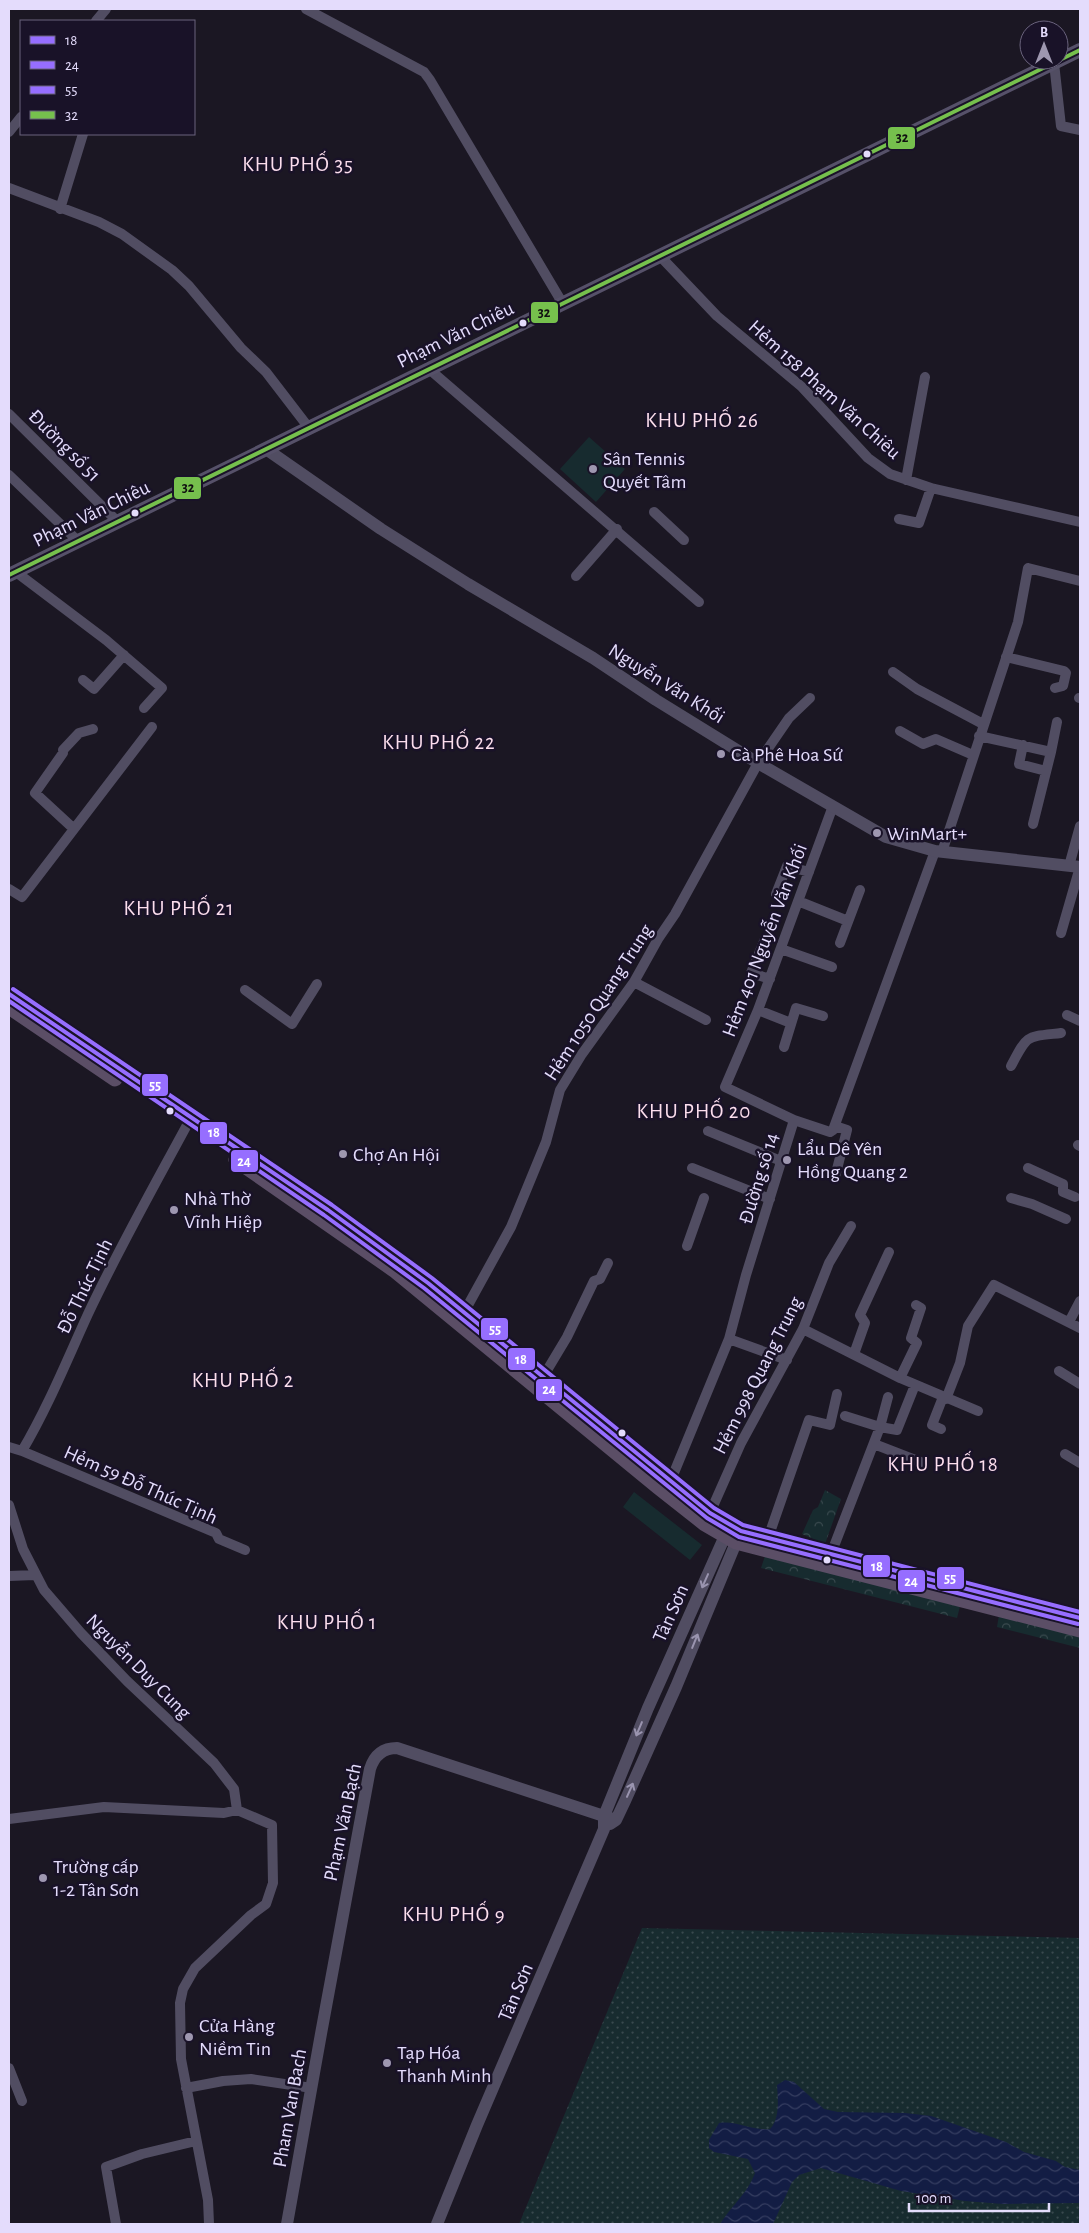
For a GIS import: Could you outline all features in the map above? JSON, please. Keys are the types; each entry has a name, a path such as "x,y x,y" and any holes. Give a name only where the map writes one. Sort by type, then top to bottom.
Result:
{"main road":[{"name":"Phạm Văn Chiêu","path":"12,574 1040,70"},
{"path":"9,994 187,1126 425,1287"},
{"path":"9,1007 328,1210 425,1287 658,1487 705,1524 733,1534 983,1599 1080,1618"},
{"path":"461,1317 544,1377 671,1480 733,1534 768,1538 831,1554 1080,1630"}],"street":[{"path":"97,20 106,9"},
{"path":"306,9 424,72 562,304"},
{"path":"1055,70 1061,126 1080,130"},
{"path":"9,132 20,118"},
{"path":"60,209 83,135"},
{"path":"9,188 60,209 99,222 122,234 172,270 189,286 241,348 266,372 309,428"},
{"name":"Hẻm 158 Phạm Văn Chiêu","path":"660,256 717,316 802,387 868,458 890,474 931,488 1080,522"},
{"path":"429,370 700,602"},
{"path":"906,480 925,377"},
{"name":"Đường số 51","path":"9,414 118,522"},
{"name":"Nguyễn Văn Khối","path":"266,450 381,529 593,658 656,700 758,763 886,837 938,852 1076,866"},
{"path":"9,475 78,541"},
{"path":"899,519 920,523 931,488"},
{"path":"654,512 684,540"},
{"path":"576,576 617,529"},
{"path":"835,1177 847,1130 835,1126 973,755 1018,622 1028,568 1080,581"},
{"path":"12,574 74,615 162,688 144,708"},
{"path":"83,680 94,689 124,655"},
{"path":"1006,657 1064,671 1066,673 1063,686 1055,688"},
{"path":"893,672 917,689 983,724"},
{"name":"Hẻm 1050 Quang Trung","path":"461,1317 511,1227 546,1142 560,1090 582,1054 634,982 658,939 675,914 758,763 788,718 810,698"},
{"path":"1033,824 1057,722"},
{"path":"9,889 22,897 152,727"},
{"path":"74,829 35,794 63,751 79,733 93,729"},
{"path":"900,731 923,744 936,739 973,755"},
{"path":"979,736 1051,752"},
{"path":"1023,745 1019,764 1046,771"},
{"name":"Hẻm 401 Nguyễn Văn Khối","path":"794,1120 725,1086 758,1010 834,806"},
{"path":"1061,933 1076,866 1080,826"},
{"path":"776,894 787,866 809,872"},
{"path":"840,943 860,890"},
{"path":"798,901 848,921"},
{"path":"765,939 751,973 770,979"},
{"path":"781,949 832,967"},
{"path":"634,982 706,1020"},
{"path":"245,990 292,1024 317,984"},
{"path":"784,1047 796,1008 823,1016"},
{"path":"758,1010 791,1022"},
{"path":"1067,1015 1080,1021"},
{"path":"1011,1066 1024,1041 1032,1036 1061,1033"},
{"name":"Đường số 14","path":"671,1480 729,1339 746,1275 794,1120 830,1132 835,1126"},
{"name":"Đỗ Thúc Tịnh","path":"22,1450 43,1415 88,1313 131,1228 187,1126"},
{"path":"708,1131 781,1161"},
{"path":"692,1168 770,1199"},
{"path":"1028,1168 1064,1184 1063,1192 1076,1197"},
{"path":"687,1246 704,1198"},
{"path":"1011,1198 1032,1204 1066,1220"},
{"name":"Hẻm 998 Quang Trung","path":"710,1514 741,1443 803,1329 829,1263 851,1226"},
{"path":"854,1354 865,1323 860,1315 889,1252"},
{"path":"544,1377 568,1338 594,1281 600,1279 608,1263"},
{"path":"941,1429 932,1425 960,1363 968,1326 994,1285 1080,1328"},
{"path":"1069,1322 1080,1301"},
{"path":"900,1378 917,1343 911,1338 921,1308 916,1305"},
{"path":"803,1329 900,1378 978,1411"},
{"path":"729,1339 787,1360"},
{"path":"1060,1372 1080,1384"},
{"path":"845,1416 880,1427 897,1430 915,1385"},
{"path":"768,1538 809,1420 830,1425 838,1394"},
{"path":"831,1554 874,1444 888,1397"},
{"path":"874,1444 923,1463"},
{"path":"9,1447 22,1450"},
{"name":"Hẻm 59 Đỗ Thúc Tịnh","path":"22,1450 216,1533 219,1539 245,1550"},
{"path":"1065,1454 1080,1462"},
{"name":"Nguyễn Duy Cung","path":"9,1505 23,1549 44,1590 88,1640 171,1724 214,1762 234,1789 237,1810"},
{"name":"Tân Sơn","path":"437,2224 477,2125 610,1818 652,1700 733,1534"},
{"path":"9,1576 36,1575"},
{"name":"Pham Van Bach","path":"287,2224 312,2088 334,1951 370,1769 376,1756 385,1750 397,1748 610,1818"},
{"path":"9,1819 104,1807 224,1813 237,1810 272,1825 273,1883 266,1904 251,1915 195,1968 183,1989 180,2003 181,2059 208,2200 209,2224"},
{"path":"9,2068 18,2095 22,2101"},
{"path":"186,2088 223,2081 251,2079 312,2088"},
{"path":"116,2224 106,2167 142,2154 196,2141"}],"green space":[{"name":"Sân Tennis Quyết Tâm","path":"589,437 625,469 596,502 560,469"},
{"path":"825,1490 841,1499 825,1544 802,1534 813,1510 818,1507"},
{"path":"634,1492 702,1545 690,1560 623,1507"},
{"path":"765,1556 960,1606 957,1618 761,1568"},
{"path":"999,1615 1080,1636 1080,1648 997,1627"},
{"path":"642,1928 1080,1938 1080,2224 519,2224"}],"water":[{"path":"785,2080 794,2082 824,2109 838,2112 905,2113 931,2116 1006,2142 1024,2152 1056,2161 1065,2167 1080,2170 1080,2203 1003,2204 965,2201 901,2191 821,2168 799,2175 792,2182 773,2224 720,2224 744,2193 755,2173 748,2159 714,2152 709,2148 709,2140 719,2123 725,2122 770,2129 777,2114 777,2085"}],"transit line":[{"name":"32","path":"9,575 1080,50"},
{"name":"55","path":"13,989 332,1205 432,1278 714,1508 743,1525 1080,1612"},
{"name":"18","path":"9,994 328,1210 428,1283 710,1513 741,1531 1080,1618"},
{"name":"24","path":"9,1001 324,1215 424,1288 707,1518 739,1537 1078,1624"}],"place":[{"name":"Sân Tennis Quyết Tâm","path":"593,469"},
{"name":"Cà Phê Hoa Sứ","path":"721,754"},
{"name":"WinMart+","path":"877,833"},
{"name":"Chợ An Hội","path":"343,1154"},
{"name":"Lẩu Dê Yên Hồng Quang 2","path":"787,1160"},
{"name":"Nhà Thờ Vĩnh Hiệp","path":"174,1210"},
{"name":"Trường cấp 1-2 Tân Sơn","path":"43,1878"},
{"name":"Cửa Hàng Niềm Tin","path":"189,2037"},
{"name":"Tạp Hóa Thanh Minh","path":"387,2063"}],"district":[{"name":"KHU PHỐ 35","path":"298,164"},
{"name":"KHU PHỐ 26","path":"702,420"},
{"name":"KHU PHỐ 22","path":"439,742"},
{"name":"KHU PHỐ 21","path":"179,908"},
{"name":"KHU PHỐ 20","path":"694,1111"},
{"name":"KHU PHỐ 2","path":"243,1380"},
{"name":"KHU PHỐ 18","path":"943,1464"},
{"name":"KHU PHỐ 1","path":"327,1622"},
{"name":"KHU PHỐ 9","path":"454,1914"}]}
